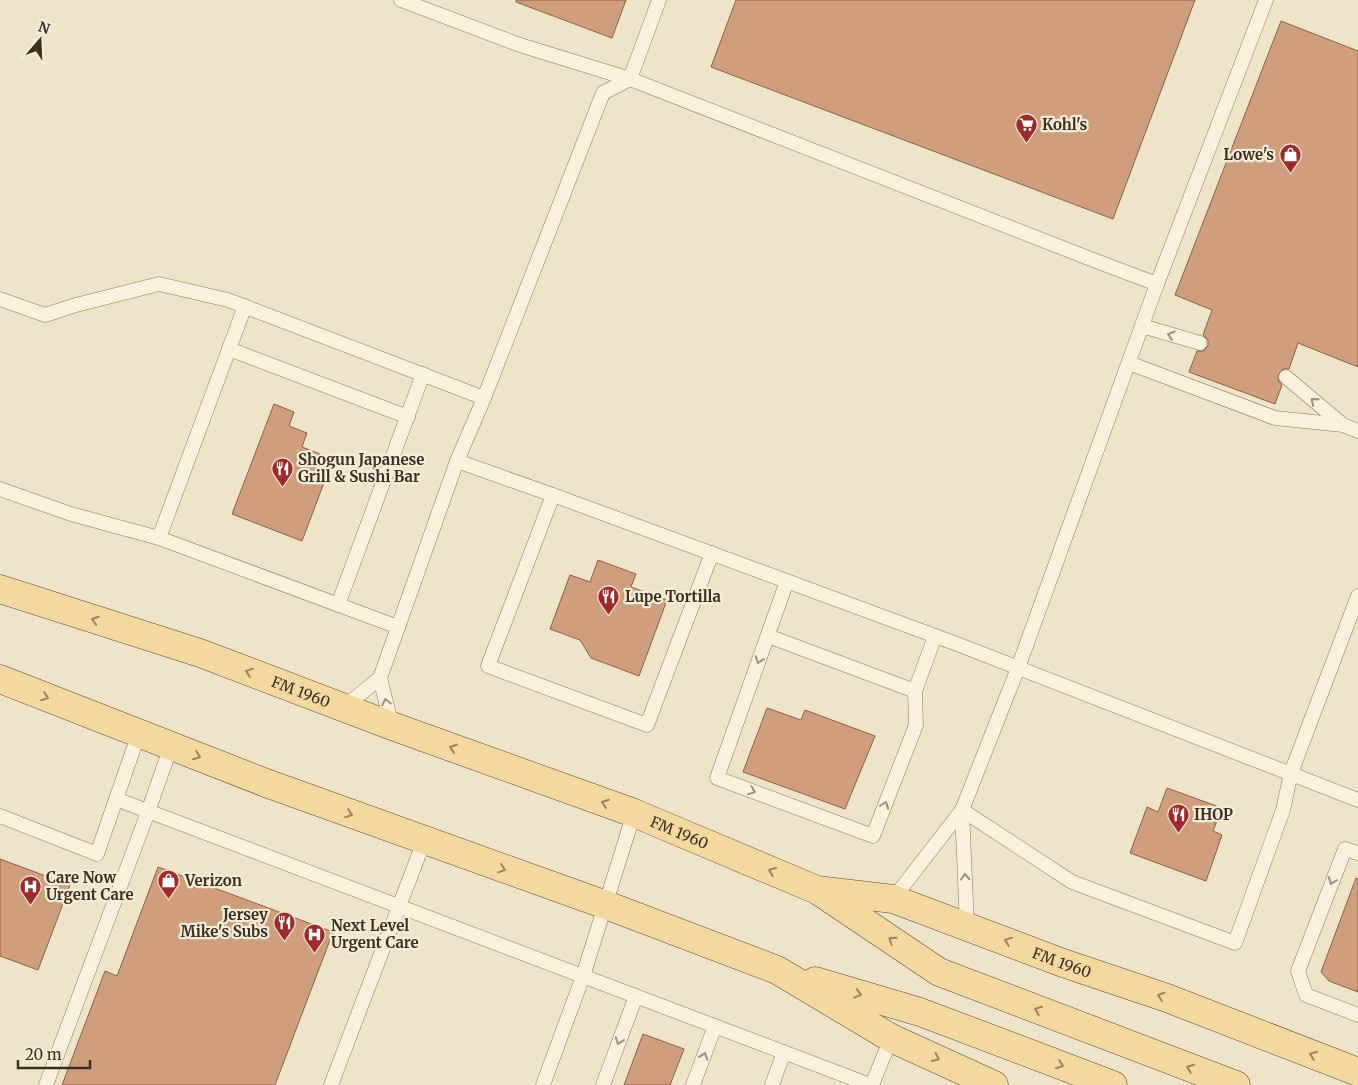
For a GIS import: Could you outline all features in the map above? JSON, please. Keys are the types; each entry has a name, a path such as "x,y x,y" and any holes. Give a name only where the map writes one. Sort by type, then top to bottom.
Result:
{"main road":[{"name":"FM 1960","path":"0,589 200,653 392,726 634,814 817,890 893,899 1063,963 1167,998 1358,1072"},
{"path":"0,679 266,783 606,905 777,970 920,1012 1113,1085"},
{"path":"817,890 939,972 1236,1085"},
{"path":"777,970 891,1038 994,1085"}],"lane":[{"path":"401,0 520,45 630,79 1157,284"},
{"path":"344,707 380,678 457,461 484,398 603,93 630,79 660,0"},
{"path":"893,899 962,810 1018,668 1157,284 1266,0"},
{"path":"0,301 45,315 76,305 159,284 228,300 484,398"},
{"path":"159,538 245,306"},
{"path":"1142,326 1200,343"},
{"path":"229,349 408,417"},
{"path":"1129,363 1275,418 1343,425 1358,430"},
{"path":"338,604 424,374"},
{"path":"1286,377 1343,425"},
{"path":"457,461 552,494 935,636 1358,800"},
{"path":"0,489 71,514 159,538 398,627"},
{"path":"552,494 488,666 647,725 712,553"},
{"path":"787,581 717,778 873,836 916,725 915,691 935,636"},
{"path":"962,810 1072,882 1234,943 1283,810 1290,773 1358,596"},
{"path":"768,636 915,691"},
{"path":"380,678 392,726"},
{"path":"0,816 97,854 139,733"},
{"path":"46,1085 148,812 170,746"},
{"path":"116,799 784,1052 847,1081 871,1085 891,1038"},
{"path":"962,810 967,926"},
{"path":"543,1085 583,976 634,814"},
{"path":"331,1085 424,841"},
{"path":"1358,853 1344,848 1298,971 1306,996 1358,1015"},
{"path":"603,1085 636,996"},
{"path":"693,1085 715,1026"},
{"path":"772,1085 784,1052"}],"building":[{"path":"516,0 626,0 612,38 516,2"},
{"name":"Kohl's","path":"736,0 1195,0 1113,219 711,67"},
{"name":"Lowe's","path":"1281,21 1358,51 1358,367 1298,343 1289,369 1283,369 1278,375 1278,380 1282,385 1275,404 1189,372 1197,351 1203,351 1208,346 1208,340 1203,335 1212,310 1175,295"},
{"name":"Shogun Japanese Grill & Sushi Bar","path":"274,404 294,412 289,426 307,433 302,447 333,459 302,541 232,514"},
{"name":"Lupe Tortilla","path":"598,560 636,574 631,587 667,600 639,676 591,658 580,640 550,629 570,575 590,582"},
{"path":"767,708 801,720 805,710 875,736 845,809 743,772"},
{"name":"IHOP","path":"1167,788 1222,808 1213,831 1222,835 1206,881 1130,853 1147,807 1158,812"},
{"path":"0,859 70,885 38,970 0,956"},
{"path":"158,867 333,932 275,1085 62,1085 105,971 117,976"},
{"path":"1356,878 1358,879 1358,992 1329,981 1321,972"},
{"path":"643,1034 684,1049 670,1085 624,1085"}],"place":[{"name":"Kohl's","path":"1026,143"},
{"name":"Lowe's","path":"1290,173"},
{"name":"Shogun Japanese Grill & Sushi Bar","path":"282,487"},
{"name":"Lupe Tortilla","path":"609,615"},
{"name":"IHOP","path":"1178,833"},
{"name":"Verizon","path":"169,899"},
{"name":"Care Now Urgent Care","path":"30,905"},
{"name":"Jersey Mike's Subs","path":"284,942"},
{"name":"Next Level Urgent Care","path":"315,953"}]}
